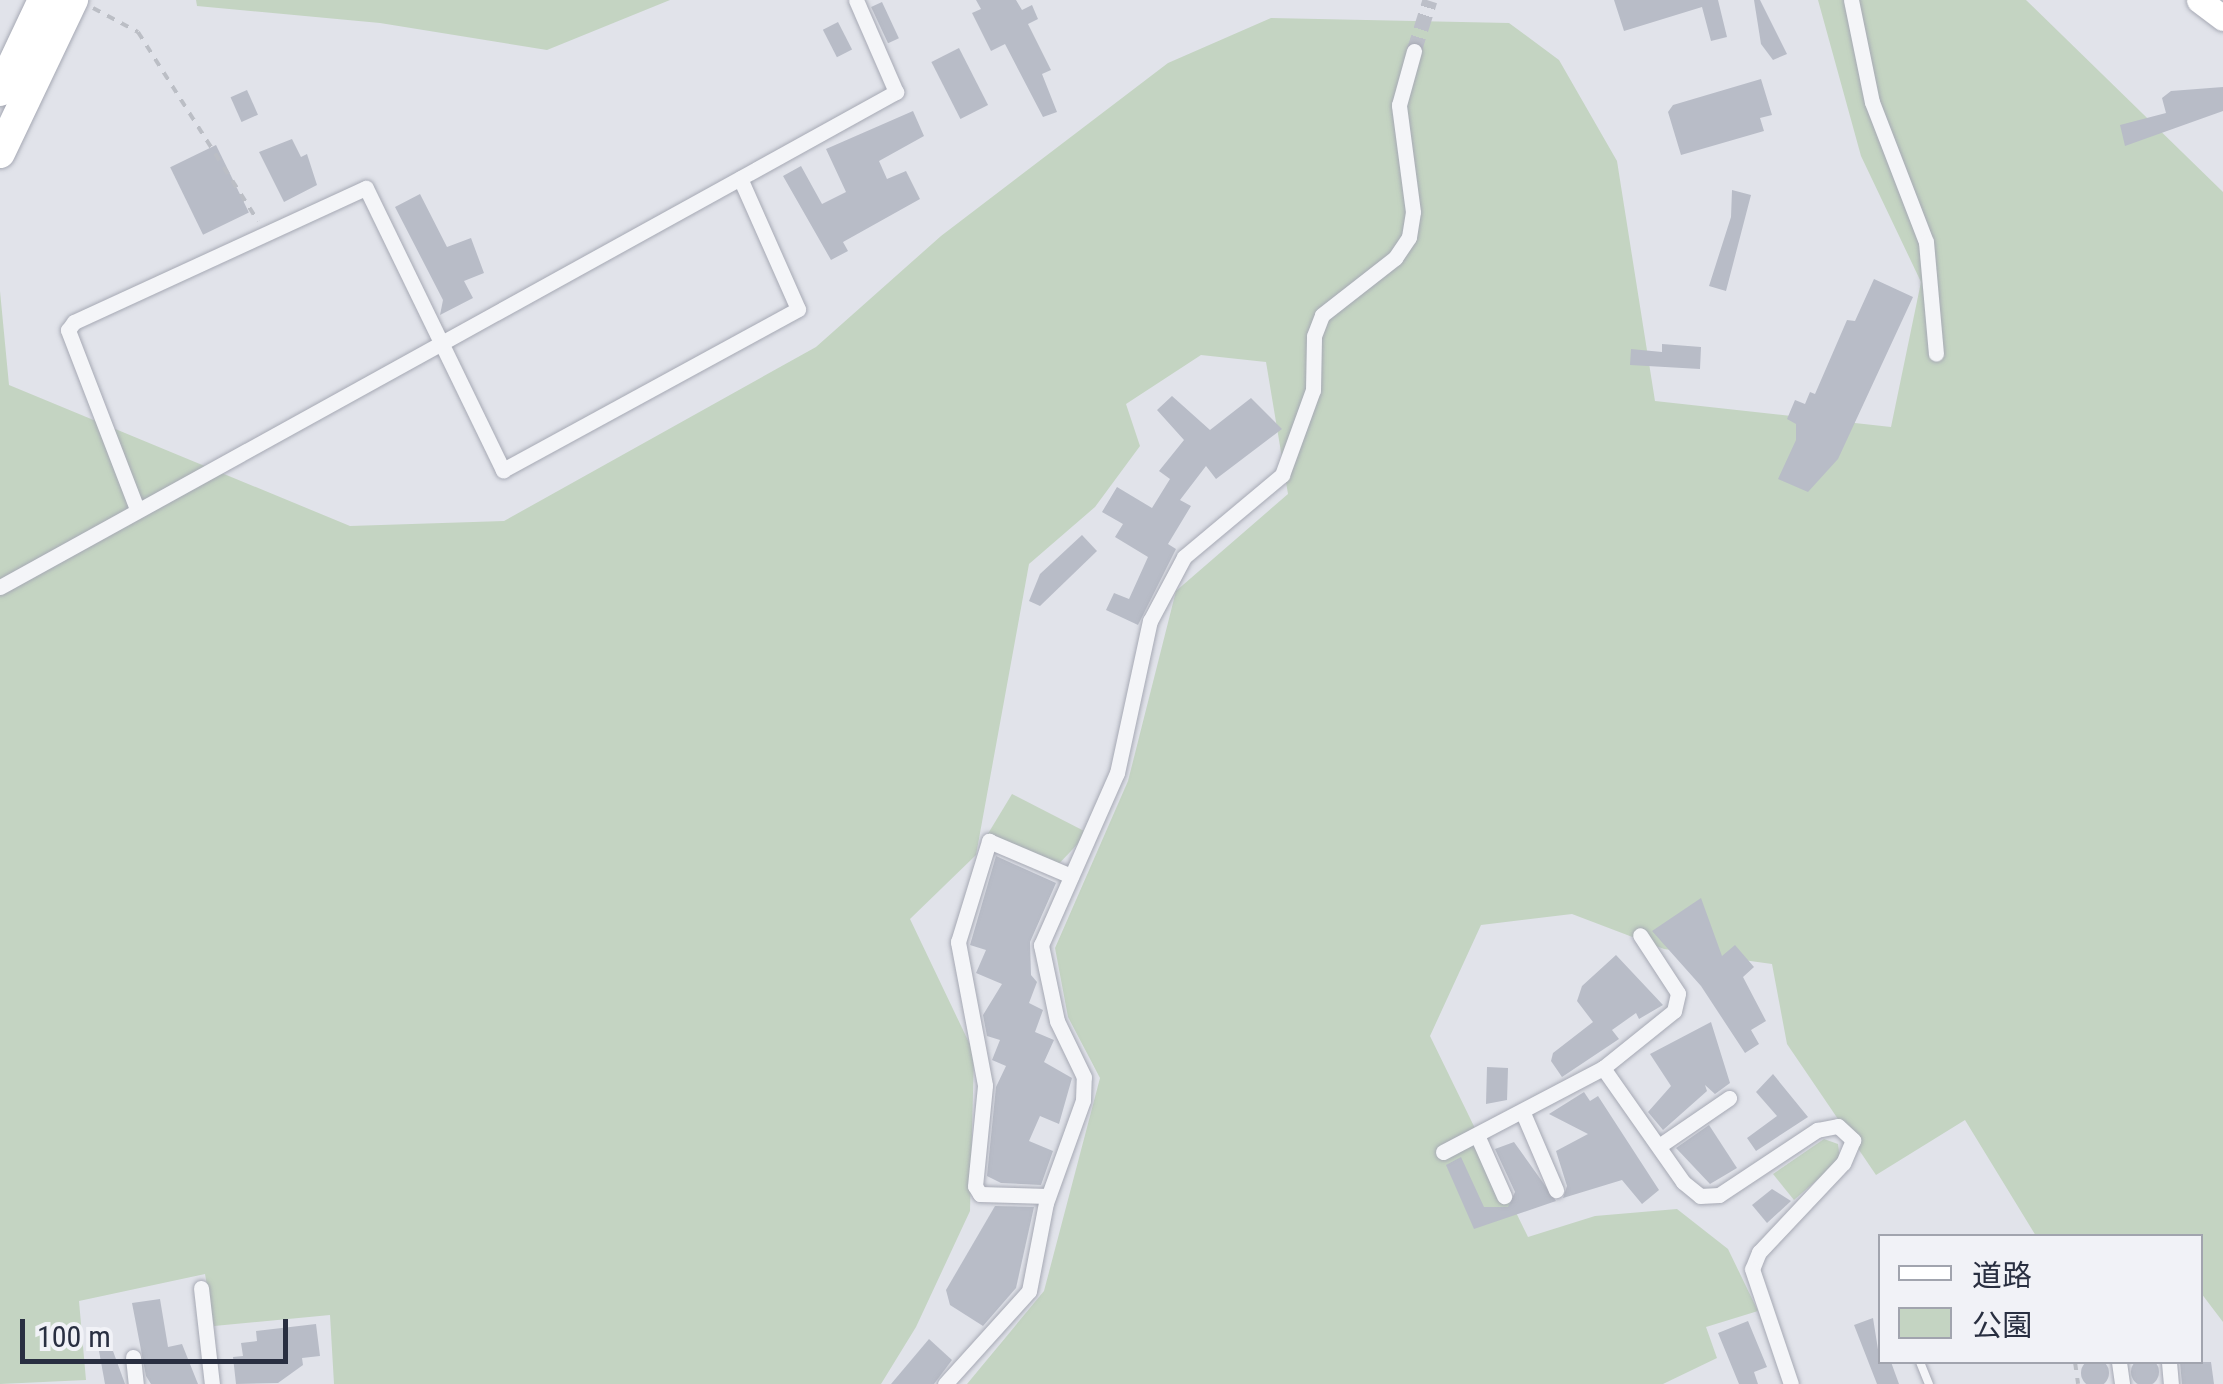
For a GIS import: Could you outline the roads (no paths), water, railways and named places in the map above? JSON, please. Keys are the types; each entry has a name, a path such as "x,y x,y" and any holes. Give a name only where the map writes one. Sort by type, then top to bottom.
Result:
{"highway":[{"path":"0,91 42,0"},
{"path":"0,153 76,0"}],"main road":[{"path":"2199,0 2223,18"}],"street":[{"path":"0,587 896,92 856,0"},
{"path":"1851,0 1872,102 1926,242 1936,354"},
{"path":"945,1384 1028,1291 1048,1196 1083,1100 1084,1077 1056,1021 1041,944 1117,772 1150,620 1168,580 1201,540 1282,475 1313,390 1314,336 1322,315 1396,258 1409,237 1413,212 1399,105 1414,51"},
{"path":"137,509 68,330 366,188 503,470 798,309 740,178"},
{"path":"1048,1196 980,1194 976,1186 985,1085 958,942 989,841 1071,876"},
{"path":"1443,1152 1603,1068 1674,1011 1678,993 1640,935"},
{"path":"1603,1068 1682,1182 1700,1196 1719,1196 1816,1130 1838,1126 1853,1140 1843,1163 1759,1252 1752,1270 1791,1384"},
{"path":"1659,1146 1729,1098"},
{"path":"1523,1113 1556,1190"},
{"path":"1478,1135 1504,1196"},
{"path":"201,1288 212,1384"},
{"path":"132,1357 136,1384"}],"tunnel":[{"path":"1414,51 1430,0"}]}
